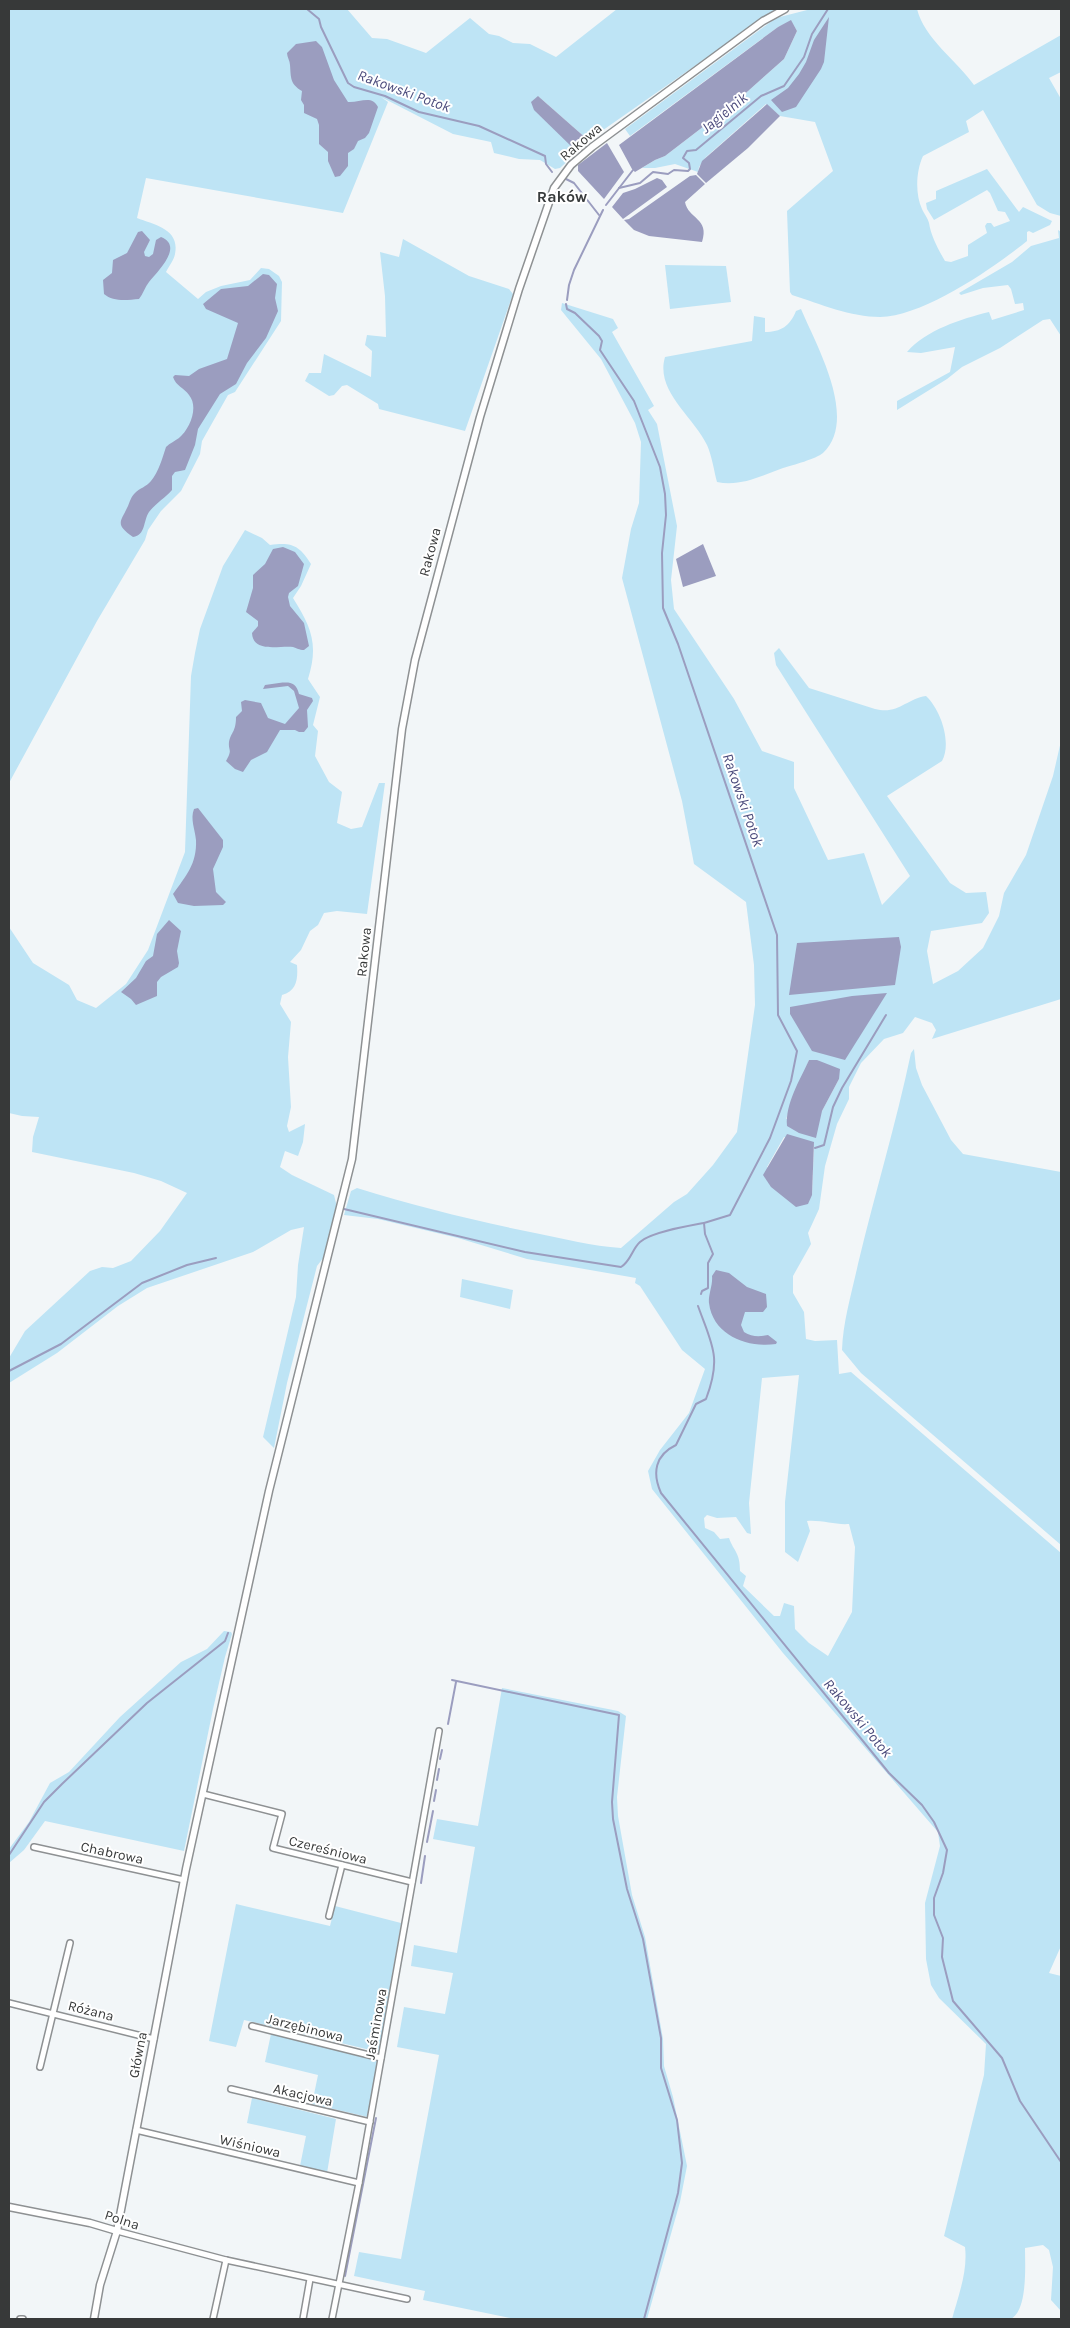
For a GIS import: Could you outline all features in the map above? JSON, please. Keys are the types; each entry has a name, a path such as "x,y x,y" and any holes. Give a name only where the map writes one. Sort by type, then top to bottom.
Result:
{"street":[{"name":"Rakowa","path":"203,1794 268,1491 356,1138 392,803 402,729 415,660 480,417 548,199 563,174 592,147 763,21 785,9"},
{"name":"Jaśminowa","path":"332,2319 359,2183 439,1731"},
{"name":"Czereśniowa","path":"203,1794 282,1814 278,1836 273,1848 412,1882"},
{"name":"Główna","path":"94,2319 100,2285 117,2231 184,1880 203,1794"},
{"name":"Chabrowa","path":"34,1847 184,1880"},
{"path":"329,1916 342,1865"},
{"name":"Różana","path":"40,2067 70,1943"},
{"name":"Różana","path":"9,2003 154,2039"},
{"name":"Jarzębinowa","path":"252,2026 381,2058"},
{"name":"Akacjowa","path":"231,2089 370,2122"},
{"name":"Wiśniowa","path":"136,2130 359,2183"},
{"name":"Polna","path":"9,2207 90,2223 226,2260 407,2299"},
{"path":"213,2319 226,2260"},
{"path":"303,2319 310,2279"}],"shaded area":[{"path":"9,9 347,9 372,38 387,39 426,53 470,18 489,34 499,36 513,43 530,44 556,57 617,9 776,9 596,135 560,168 555,169 540,160 519,159 494,153 491,142 453,134 381,97 388,102 343,213 146,178 137,218 165,229 174,239 176,246 175,254 166,272 198,299 206,292 221,286 250,280 261,268 269,269 279,276 282,282 281,321 235,392 228,395 202,441 200,454 181,491 161,511 148,530 145,540 97,621 9,783","holes":["538,96 588,140 576,151"]},
{"path":"811,9 917,9 926,30 974,85 1061,35 1061,72 1049,78 1061,99 1061,216 1050,213 1037,205 983,110 966,121 969,132 923,156 919,168 918,196 931,233 945,261 951,262 968,256 968,245 987,233 985,226 987,223 991,223 994,227 1010,221 1005,212 998,211 987,190 934,220 927,209 926,203 936,199 936,191 987,169 1019,212 1023,207 1052,221 1050,225 1033,233 1027,232 1027,241 958,289 937,300 898,315 880,317 858,315 792,295 790,292 787,211 833,171 815,122 780,116 766,104 706,157 698,172 675,164 655,168 642,168 665,156 738,100 784,59 797,31 791,21 778,27 630,136 625,129 776,18"},
{"path":"829,17 824,62 821,69 796,107 782,112 771,100 788,88 799,74 806,62 814,40"},
{"path":"791,20 797,31 784,59 738,100 665,156 635,172 632,169 619,145 778,27"},
{"path":"316,41 322,47 334,80 348,102 369,100 378,107 369,133 365,138 358,141 354,149 348,153 348,166 340,176 335,177 328,161 328,152 319,144 319,125 317,119 304,113 304,105 301,100 302,91 295,86 292,80 287,54 296,44"},
{"path":"538,96 588,140 576,151 534,110 531,102"},
{"path":"767,104 780,116 748,148 706,183 697,174 702,161"},
{"path":"607,143 624,172 604,199 578,171 578,165"},
{"path":"696,175 705,184 685,202 690,212 701,223 704,234 702,242 649,236 634,230 624,220 629,219 690,176"},
{"path":"657,178 662,180 667,187 623,219 612,207 623,193"},
{"path":"1058,230 1061,232 1061,336 1050,319 1043,320 1000,348 962,367 947,379 897,410 897,401 950,372 955,347 921,353 907,352 915,344 945,326 967,318 989,312 992,320 1024,310 1023,303 1015,304 1008,285 983,288 961,295 959,293 1012,262 1031,246 1059,238"},
{"path":"142,231 150,240 144,252 145,256 149,257 153,254 156,240 161,237 170,246 167,259 139,299 120,300 108,297 104,294 103,280 112,273 113,260 127,253 138,232"},
{"path":"403,239 469,276 509,289 513,294 465,431 379,409 378,404 347,385 342,386 334,395 329,396 305,381 309,373 321,373 324,354 371,377 372,351 365,345 367,335 386,337 385,296 380,252 399,257"},
{"path":"665,265 726,266 731,302 670,309"},
{"path":"263,274 269,275 277,284 275,298 278,311 266,338 247,363 236,384 220,394 198,429 195,445 185,470 175,472 172,476 172,490 149,512 142,531 133,537 121,526 121,520 131,499 135,493 151,481 158,469 166,447 183,434 192,418 192,400 176,383 173,377 175,375 189,376 199,369 227,359 238,323 206,309 203,304 221,289 248,286"},
{"path":"562,303 613,319 618,328 612,332 654,406 648,410 657,424 677,526 671,580 674,609 734,699 762,751 794,762 794,788 828,860 864,853 882,905 910,876 776,665 774,653 779,648 809,688 883,710 890,710 926,696 936,710 945,736 945,754 942,761 887,796 950,883 966,893 986,892 989,913 982,923 931,931 927,951 933,984 958,971 983,948 999,916 1004,893 1026,855 1053,776 1061,741 1061,999 932,1039 936,1030 932,1023 915,1017 903,1033 884,1039 861,1063 849,1087 849,1099 837,1124 825,1166 819,1209 808,1233 811,1244 793,1276 793,1293 804,1312 806,1339 815,1341 837,1340 839,1374 851,1372 1061,1553 1061,1946 1049,1973 1061,1976 1061,2311 1051,2300 1053,2267 1049,2250 1043,2245 1025,2248 1023,2297 1016,2314 1011,2319 952,2319 964,2275 966,2256 965,2247 944,2236 984,2075 986,2044 939,1998 931,1985 926,1959 925,1903 940,1846 938,1832 783,1653 652,1489 648,1471 660,1450 689,1413 705,1369 682,1350 640,1286 635,1283 636,1278 527,1259 458,1238 378,1219 344,1215 351,1191 357,1188 423,1207 490,1223 578,1242 621,1248 674,1202 687,1194 713,1165 737,1132 755,1005 754,965 746,902 694,864 682,801 622,578 631,529 639,503 641,442 635,423 601,359 561,310","holes":["809,1060 839,1079 822,1111 786,1119","784,1137 814,1143 812,1195 767,1167","799,1375 785,1502 785,1552 798,1562 810,1531 807,1521 849,1524 855,1547 852,1612 828,1656 809,1643 795,1629 794,1606 784,1603 780,1616 774,1616 743,1586 746,1576 740,1571 738,1556 729,1538 720,1539 714,1532 705,1528 704,1518 707,1515 717,1518 736,1517 747,1533 751,1534 749,1503 762,1378"]},
{"path":"801,309 824,361 836,402 837,421 833,439 823,453 810,460 742,482 717,482 707,445 701,434 677,403 665,381 663,369 665,357 752,341 754,316 765,318 765,332 771,332 788,324 796,311"},
{"path":"245,530 262,538 270,545 284,544 294,546 303,553 311,564 293,598 309,627 313,646 308,679 320,697 313,725 318,731 315,756 329,782 342,792 337,823 351,829 362,827 379,783 385,783 367,914 337,911 324,913 318,925 310,931 301,950 290,962 297,965 297,980 291,991 282,995 280,1004 291,1022 288,1057 291,1107 287,1126 289,1132 305,1124 303,1142 298,1156 285,1151 280,1167 292,1175 334,1195 337,1207 324,1257 317,1266 287,1383 274,1448 263,1437 296,1297 298,1265 304,1227 291,1230 253,1252 147,1288 118,1306 57,1353 9,1383 9,1358 25,1331 90,1271 102,1267 113,1268 131,1261 160,1231 187,1193 161,1181 134,1173 32,1152 33,1137 39,1117 9,1113 9,927 33,963 69,985 77,1000 96,1008 126,984 148,950 185,852 191,676 200,629 223,566"},
{"path":"703,544 716,576 683,587 676,559"},
{"path":"283,547 295,552 304,564 298,586 289,593 288,597 290,606 304,623 309,646 304,650 293,647 268,647 257,644 252,633 258,626 258,621 246,612 253,588 253,575 265,564 273,549"},
{"path":"292,684 296,687 299,694 312,698 313,701 307,710 308,727 304,732 280,730 267,752 251,760 243,772 235,769 226,761 236,717 242,711 241,702 245,700 261,703 268,718 285,724 299,708 294,691 288,686 263,689 265,685"},
{"path":"198,808 223,840 223,847 213,869 216,892 226,902 223,905 194,906 178,903 173,894 193,863 196,840 192,817 194,809"},
{"path":"169,920 181,931 177,951 178,967 161,977 157,982 157,996 136,1005 121,992 136,978 146,961 153,956 157,934"},
{"path":"899,937 901,947 895,985 789,995 797,943"},
{"path":"887,993 845,1060 812,1051 790,1014 790,1007 852,996"},
{"path":"914,1049 916,1068 922,1085 951,1140 963,1154 1061,1172 1061,1545 861,1373 842,1350 846,1317 858,1264 911,1053"},
{"path":"809,1060 817,1060 840,1069 839,1079 822,1111 816,1138 799,1133 787,1126 788,1109"},
{"path":"787,1134 814,1142 812,1195 808,1204 796,1207 771,1187 763,1175"},
{"path":"716,1270 729,1273 747,1287 766,1294 767,1307 763,1312 745,1312 741,1325 747,1334 756,1336 768,1335 777,1342 776,1344 754,1344 744,1341 725,1332 717,1324 709,1303 712,1276"},
{"path":"462,1279 513,1290 510,1309 460,1297"},
{"path":"224,1631 231,1632 232,1634 213,1709 184,1851 45,1821 24,1850 9,1863 9,1849 29,1822 50,1783 69,1772 120,1717 181,1662 207,1649"},
{"path":"502,1688 618,1711 626,1716 617,1797 618,1816 632,1895 645,1937 663,2039 664,2066 673,2097 687,2166 680,2202 647,2319 515,2319 423,2300 425,2291 354,2276 359,2252 401,2259 439,2055 397,2047 404,2007 445,2014 453,1973 411,1966 414,1945 457,1953 475,1847 433,1839 437,1819 478,1826"},
{"path":"236,1904 330,1926 335,1906 401,1923 379,2052 244,2020 236,2047 209,2041"},
{"path":"271,2034 378,2059 368,2117 312,2104 318,2075 265,2062"},
{"path":"252,2098 336,2119 327,2173 300,2166 306,2136 247,2123"}],"waterway":[{"name":"Rakowski Potok","path":"307,9 319,19 348,83 354,87 385,96 419,112 479,126 545,156 546,164 552,172"},
{"name":"Jagielnik","path":"619,188 640,183 653,172 668,174 674,170 688,171 690,169 689,163 683,158 687,151 696,150 761,96 784,86 804,57 812,34 828,9"},
{"name":"Jagielnik","path":"606,205 633,170"},
{"name":"Rakowski Potok","path":"566,179 574,183 599,215"},
{"name":"Rakowski Potok","path":"567,300 574,270 603,210"},
{"name":"Rakowski Potok","path":"566,304 567,309 575,313 602,341 600,350 634,401 660,467 665,494 666,515 662,553 663,608 678,644 777,935 778,1015 797,1051 791,1081 770,1138 730,1215 704,1223 705,1234 713,1254 708,1263 708,1288 702,1291 701,1294"},
{"path":"815,1148 824,1145 833,1107 842,1088 886,1015"},
{"path":"344,1209 525,1252 621,1267 627,1262 637,1245 645,1238 670,1230 704,1223"},
{"path":"9,1371 61,1344 142,1283 187,1265 216,1258"},
{"name":"Rakowski Potok","path":"698,1306 713,1351 714,1361 711,1385 706,1399 696,1404 676,1445 669,1449 660,1459 656,1472 658,1486 661,1493 889,1773 922,1805 934,1822 947,1850 943,1873 934,1898 934,1915 943,1938 942,1957 953,2001 1002,2058 1020,2101 1061,2162"},
{"path":"9,1855 44,1802 147,1703 225,1641 228,1633"},
{"path":"452,1680 619,1715 612,1802 613,1819 627,1889 643,1939 661,2038 661,2068 677,2120 682,2163 678,2193 644,2319"},
{"path":"448,1724 456,1682"},
{"path":"440,1759 442,1750"},
{"path":"437,1780 439,1769"},
{"path":"434,1801 436,1790"},
{"path":"427,1842 433,1811"},
{"path":"421,1883 425,1856"},
{"path":"345,2276 376,2118"}],"district":[{"name":"Raków","path":"562,196"}]}
